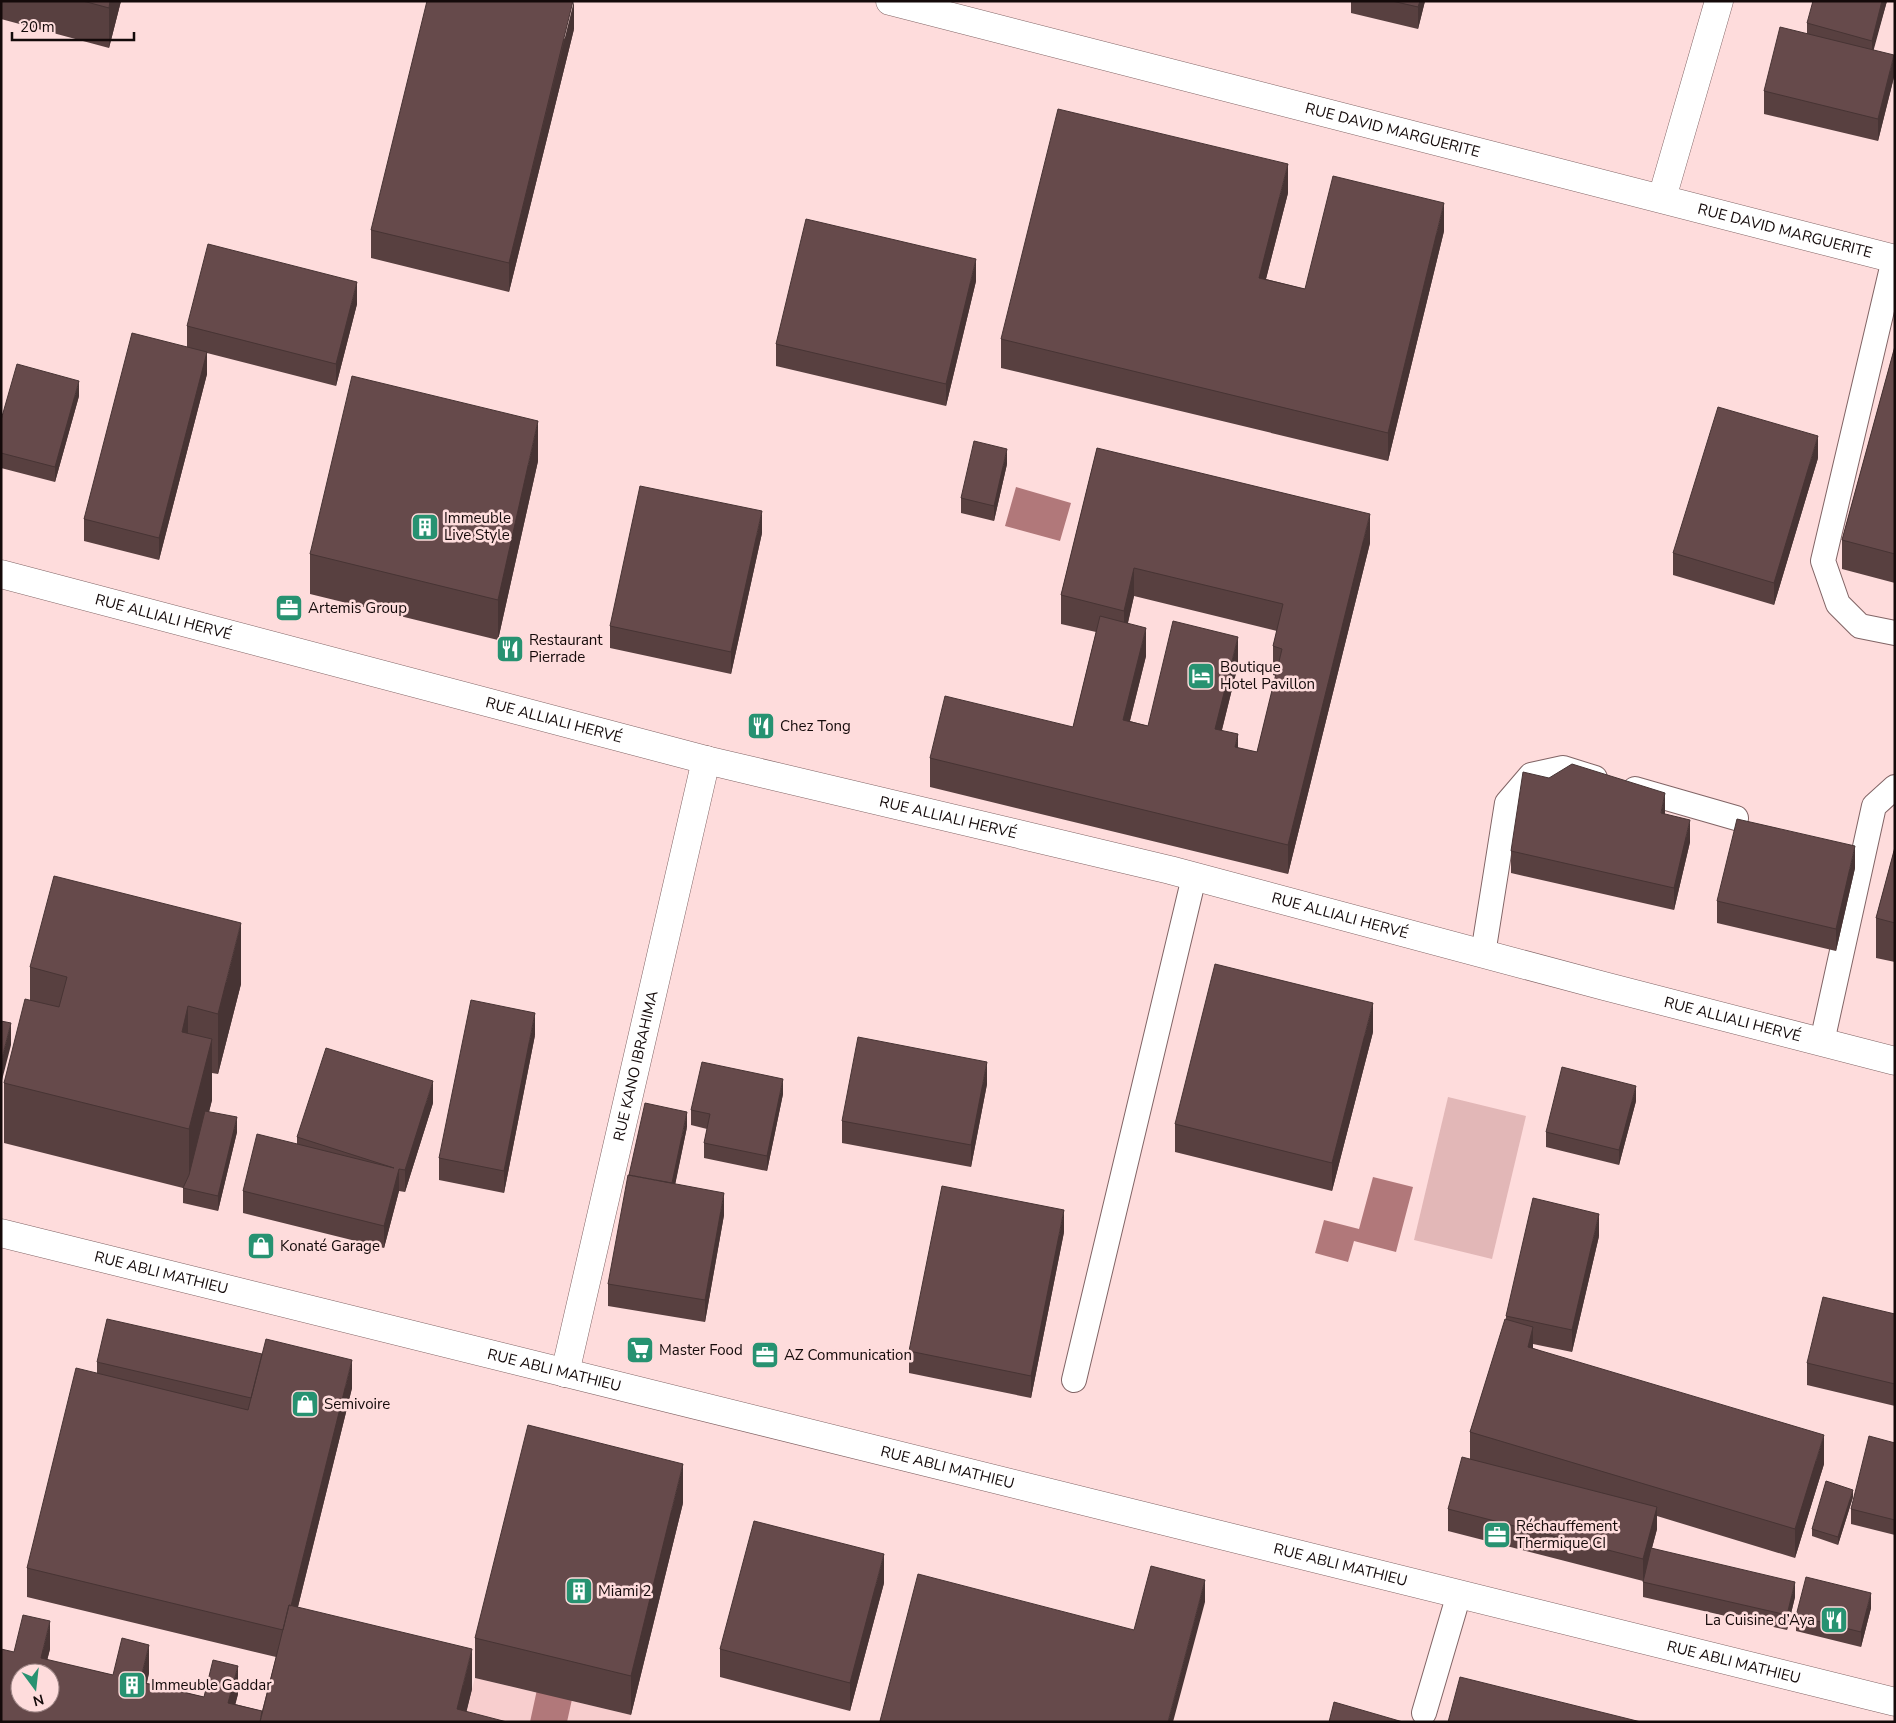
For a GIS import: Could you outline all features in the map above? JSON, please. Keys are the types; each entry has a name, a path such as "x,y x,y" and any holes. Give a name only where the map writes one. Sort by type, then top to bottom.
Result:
{"street":[{"name":"RUE DAVID MARGUERITE","path":"890,1 1895,259"},
{"path":"1662,198 1719,1"},
{"name":"RUE ALLIALI HERVÉ","path":"1,574 706,760 1194,877 1895,1061"},
{"name":"RUE KANO IBRAHIMA","path":"565,1372 706,760"},
{"name":"RUE ABLI MATHIEU","path":"1,1233 1895,1702"}],"lane":[{"path":"1895,259 1823,561 1838,604 1860,626 1895,633"},
{"path":"1483,954 1507,803 1531,775 1563,768 1736,818"},
{"path":"1822,1042 1874,806 1895,787"},
{"path":"1074,1380 1194,877"},
{"path":"1424,1713 1459,1594"}],"shaded area":[{"path":"1016,487 1071,503 1060,541 1005,526"},
{"path":"1448,1097 1526,1116 1492,1259 1414,1240"},
{"path":"1373,1177 1413,1187 1396,1252 1354,1241 1348,1262 1315,1253 1324,1220 1359,1229"},
{"path":"541,1671 576,1681 567,1722 530,1722"},
{"path":"475,1678 631,1715 629,1722 270,1722 472,1689"}],"building":[{"path":"83,1 110,1 109,8"},
{"path":"427,1 573,1 509,263 371,230"},
{"path":"1392,1 1420,1 1418,7"},
{"path":"1813,1 1882,1 1872,41 1807,23"},
{"path":"1780,27 1894,55 1878,119 1764,91"},
{"path":"1058,109 1288,164 1259,278 1305,289 1333,176 1444,203 1388,433 1001,339"},
{"path":"806,219 976,259 946,384 776,344"},
{"path":"208,244 357,282 336,364 187,326"},
{"path":"132,333 207,352 159,538 84,519"},
{"path":"1895,346 1895,554 1842,540"},
{"path":"17,364 79,381 55,467 1,453 1,420"},
{"name":"Immeuble Live Style","path":"352,376 538,421 498,600 310,554"},
{"path":"1718,407 1818,436 1774,583 1673,553"},
{"path":"974,441 1007,449 994,506 961,498"},
{"name":"Boutique Hotel Pavillon","path":"1097,448 1370,514 1288,845 930,758 945,696 1073,727 1100,616 1146,628 1123,720 1148,726 1173,621 1238,637 1215,729 1238,734 1235,747 1257,752 1282,649 1273,646 1283,604 1134,568 1124,611 1061,595"},
{"path":"640,486 762,511 731,652 610,626"},
{"path":"1572,764 1665,793 1661,813 1690,820 1674,888 1511,851 1523,772 1549,778"},
{"path":"1737,819 1855,846 1836,929 1717,901"},
{"path":"1895,847 1895,923 1876,918"},
{"path":"54,876 241,923 218,1014 188,1006 182,1032 212,1039 189,1129 4,1083 25,999 59,1007 67,977 30,967"},
{"path":"1215,964 1373,1003 1332,1163 1175,1124"},
{"path":"471,1000 535,1013 504,1171 439,1158"},
{"path":"1,1021 11,1023 1,1062"},
{"path":"858,1037 987,1062 971,1145 842,1121"},
{"path":"326,1048 433,1081 405,1170 399,1169 384,1226 243,1191 257,1134 394,1168 297,1137"},
{"path":"702,1062 783,1079 767,1156 704,1143 710,1114 691,1110"},
{"path":"1562,1067 1636,1086 1619,1150 1546,1132"},
{"path":"645,1103 687,1112 672,1183 629,1175"},
{"path":"205,1111 237,1117 218,1196 183,1188 189,1175"},
{"path":"628,1175 724,1193 705,1300 608,1284"},
{"path":"942,1186 1064,1210 1031,1376 909,1351"},
{"path":"1533,1198 1599,1214 1572,1330 1506,1316"},
{"path":"1823,1297 1895,1314 1895,1384 1807,1363"},
{"path":"107,1319 262,1354 251,1398 97,1362"},
{"path":"1505,1319 1533,1327 1528,1347 1824,1435 1795,1529 1470,1432"},
{"path":"266,1339 352,1360 291,1606 289,1605 283,1630 27,1568 76,1368 248,1410"},
{"name":"Miami 2","path":"528,1425 683,1464 631,1676 475,1638"},
{"path":"1869,1436 1895,1443 1895,1520 1851,1509"},
{"path":"1462,1457 1657,1507 1643,1559 1448,1509"},
{"path":"1826,1481 1853,1490 1838,1537 1812,1529"},
{"path":"754,1521 884,1554 850,1683 720,1649"},
{"path":"1651,1548 1795,1582 1787,1615 1643,1582"},
{"path":"1151,1566 1205,1580 1168,1722 880,1721 918,1574 1134,1630"},
{"name":"La Cuisine d’Aya","path":"1806,1577 1871,1593 1861,1632 1796,1616"},
{"path":"289,1605 472,1649 457,1709 507,1722 260,1722"},
{"path":"23,1615 50,1621 41,1658 113,1675 122,1638 149,1645 140,1682 204,1697 213,1660 238,1666 228,1703 262,1711 260,1722 1,1722 1,1649 14,1652"},
{"path":"1460,1677 1641,1722 1448,1722"},
{"path":"1334,1702 1403,1722 1329,1722"}],"place":[{"name":"Immeuble Live Style","path":"425,527"},
{"name":"Artemis Group","path":"289,608"},
{"name":"Restaurant Pierrade","path":"510,649"},
{"name":"Boutique Hotel Pavillon","path":"1201,676"},
{"name":"Chez Tong","path":"761,726"},
{"name":"Konaté Garage","path":"261,1246"},
{"name":"Master Food","path":"640,1350"},
{"name":"AZ Communication","path":"765,1355"},
{"name":"Semivoire","path":"305,1404"},
{"name":"Réchauffement Thermique CI","path":"1497,1535"},
{"name":"Miami 2","path":"579,1591"},
{"name":"La Cuisine d’Aya","path":"1834,1620"},
{"name":"Immeuble Gaddar","path":"132,1685"}]}
